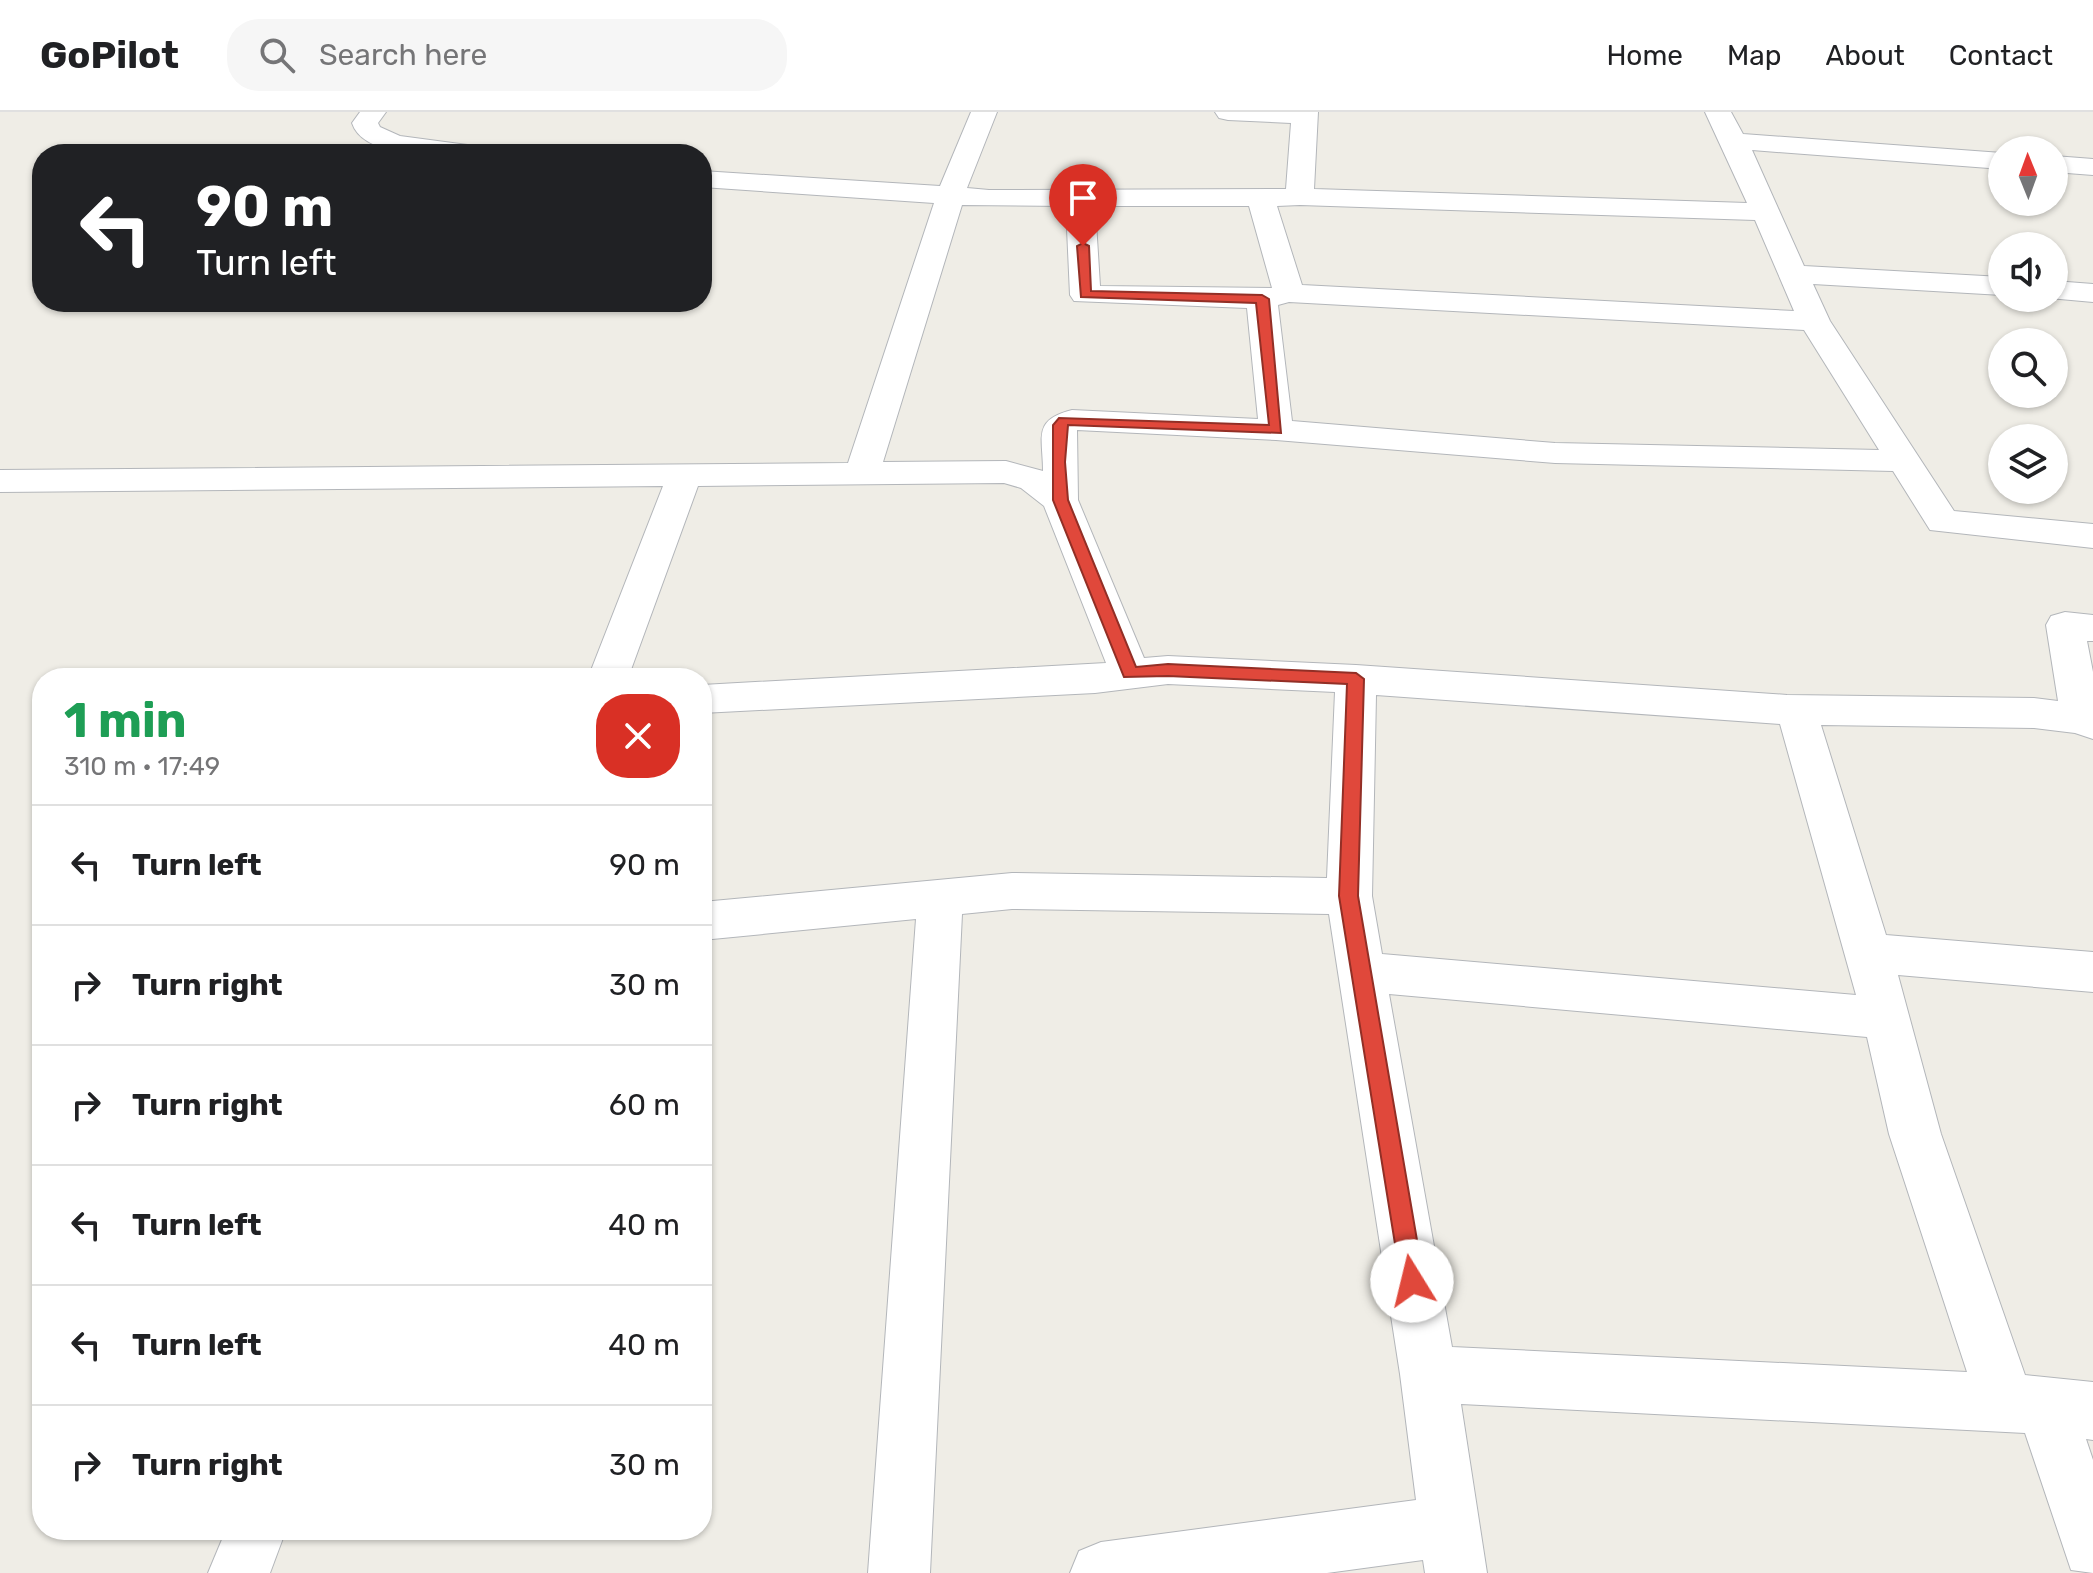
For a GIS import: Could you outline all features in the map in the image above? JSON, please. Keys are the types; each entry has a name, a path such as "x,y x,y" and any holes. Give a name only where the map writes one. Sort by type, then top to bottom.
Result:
{"street":[{"path":"373,112 365,123 368,132 401,144"},
{"path":"862,473 951,194 984,112"},
{"path":"1228,112 1305,114 1300,197"},
{"path":"1718,112 1734,141 1814,321 1943,522 2093,536"},
{"path":"1734,141 1988,160"},
{"path":"2068,165 2093,167"},
{"path":"712,180 989,198 1300,197 1766,212"},
{"path":"1080,198 1085,295 1276,296 1814,321"},
{"path":"1261,198 1276,296 1276,430"},
{"path":"1794,274 1988,285"},
{"path":"2068,291 2093,293"},
{"path":"1130,673 1060,500 1058,449 1060,425 1064,421 1276,430 1555,453 1904,461"},
{"path":"0,481 1006,472 1033,480 1060,500"},
{"path":"612,668 685,474"},
{"path":"712,698 1095,679 1168,670 1356,679 1796,710 2034,713 2087,721 2065,625 2093,628"},
{"path":"1101,1573 1453,1550 1428,1374 1349,896 1356,679"},
{"path":"1796,710 1869,953 1915,1134 2048,1406 2093,1548"},
{"path":"712,920 1012,891 1349,896"},
{"path":"899,1573 940,896"},
{"path":"1869,953 2093,972"},
{"path":"1361,972 1887,1018"},
{"path":"1428,1374 2048,1406"},
{"path":"239,1573 252,1540"}],"route":[{"path":"1083,246 1085,295 1262,299 1276,430 1064,421 1060,425 1058,462 1060,500 1130,673 1168,670 1356,679 1349,896 1412,1281"}]}
